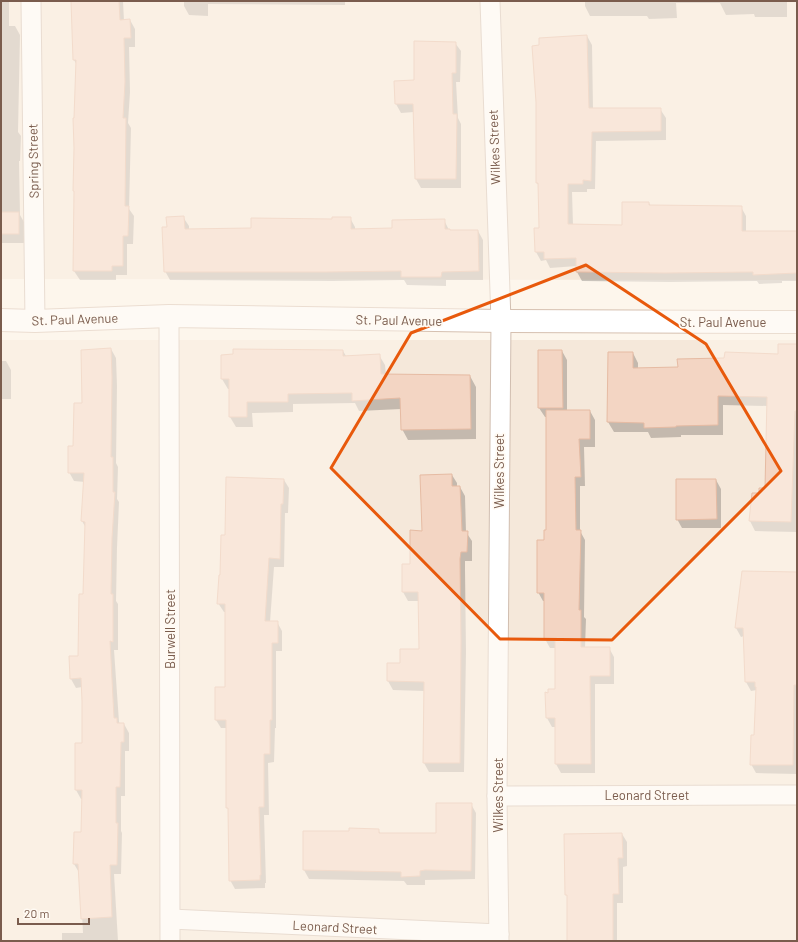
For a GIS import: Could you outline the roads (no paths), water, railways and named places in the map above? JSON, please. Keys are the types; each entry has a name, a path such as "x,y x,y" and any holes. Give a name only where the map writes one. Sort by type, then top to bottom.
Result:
{"street":[{"name":"Spring Street","path":"31,1 35,321"},
{"name":"Wilkes Street","path":"490,1 500,322 497,796 499,937"},
{"name":"St. Paul Avenue","path":"1,320 35,321 169,316 500,322 797,322"},
{"name":"Burwell Street","path":"169,316 170,941"},
{"name":"Leonard Street","path":"497,796 797,795"},
{"name":"Leonard Street","path":"171,919 499,937"}]}
